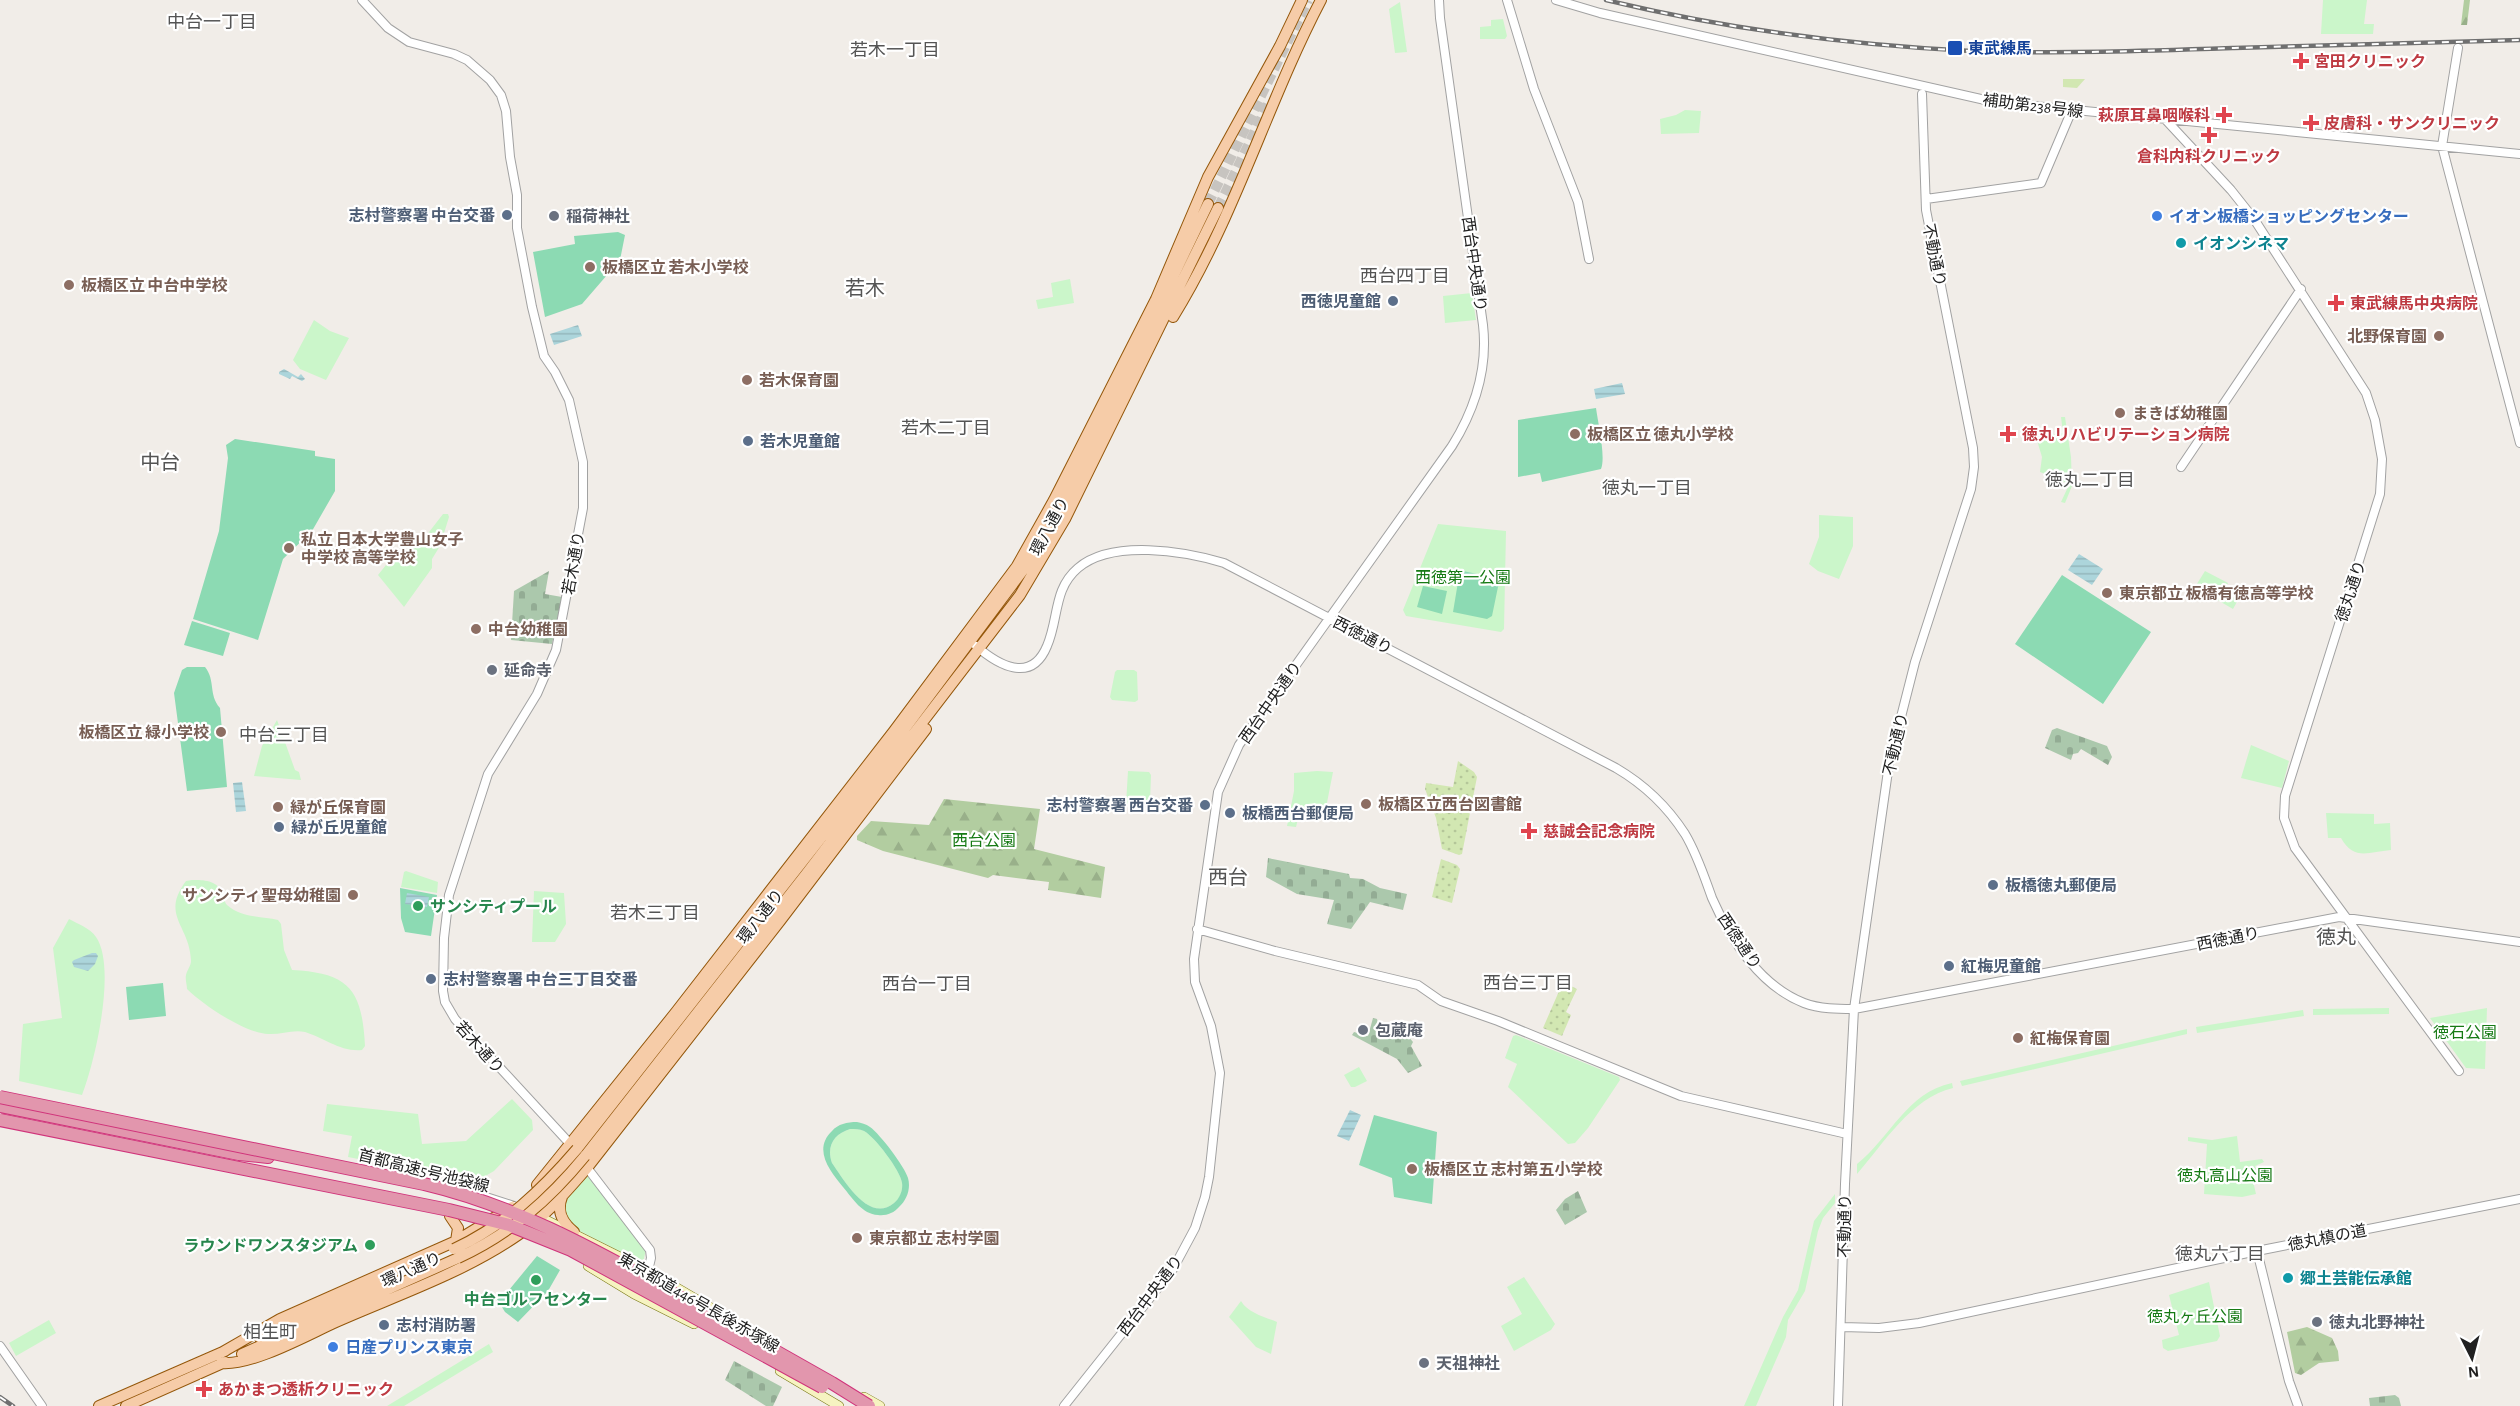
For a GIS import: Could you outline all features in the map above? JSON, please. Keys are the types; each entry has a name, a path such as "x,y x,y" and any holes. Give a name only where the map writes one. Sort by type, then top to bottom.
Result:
{"highway":[{"name":"首都高速5号池袋線","path":"0,1096 424,1184 489,1202 534,1220 598,1251 832,1383 868,1406"},
{"path":"0,1106 182,1145 250,1164 291,1184"},
{"path":"0,1112 182,1145 239,1154 302,1160"},
{"name":"首都高速5号池袋線","path":"0,1120 449,1210 528,1231 593,1260 854,1406"}],"main road":[{"path":"743,946 715,997 686,1019 571,1145 536,1187 514,1206 456,1240 280,1319 235,1343 221,1358 232,1364 272,1350 461,1267 519,1234 541,1217 587,1168 686,1019 743,946 894,731 1017,566 1111,396 1159,300 1208,177 1269,66 1302,0"},
{"path":"1145,359 1175,314 1220,226 1244,176 1284,77 1321,0"},
{"path":"1269,66 1271,78 1278,81 1284,77"},
{"name":"環八通り","path":"99,1406 221,1358 273,1341 476,1250 520,1222 566,1179 1033,557 1159,300 1213,206 1145,359 1049,548 1020,595 945,695 919,740 743,946"},
{"path":"686,1019 706,980 743,946"},
{"name":"環八通り","path":"126,1406 285,1326 471,1241 509,1218 564,1164 686,1019"},
{"path":"562,1197 559,1206 561,1216 574,1232"},
{"name":"東京都道446号長後赤塚線","path":"514,1206 574,1232 648,1271 880,1406"},
{"path":"450,1216 458,1228 456,1240"},
{"name":"東京都道446号長後赤塚線","path":"486,1224 519,1234 573,1256 634,1293 737,1345 839,1406"}],"street":[{"name":"若木通り","path":"362,0 388,28 409,42 454,54 467,60 490,80 501,95 506,111 510,157 517,195 517,228 532,307 544,356 570,400 583,462 583,508 560,634 537,694 488,774 450,890 445,921 443,970 445,1002 454,1019 571,1145 650,1250 648,1271"},
{"name":"西台中央通り","path":"1064,1406 1173,1269 1195,1228 1205,1197 1220,1073 1211,1026 1195,982 1194,959 1216,804 1222,778 1239,745 1457,438 1475,402 1481,377 1485,339 1439,0"},
{"path":"1507,0 1534,89 1578,202 1589,259"},
{"name":"補助第238号線","path":"1556,0 1600,13 1999,103 2520,154"},
{"path":"2458,48 2442,146 2520,443"},
{"name":"不動通り","path":"1838,1406 1847,1134 1854,1009 1889,764 1915,662 1971,489 1974,467 1972,437 1926,210 1922,94"},
{"path":"1926,199 2041,183 2072,110"},
{"name":"徳丸通り","path":"2165,119 2231,190 2254,219 2366,393 2375,420 2383,466 2378,504 2283,807 2288,833 2295,848 2459,1071"},
{"path":"2181,467 2301,289"},
{"name":"西徳通り","path":"971,641 996,662 1008,668 1022,667 1032,663 1047,647 1060,592 1067,580 1084,563 1113,552 1176,553 1200,556 1224,563 1616,768 1641,784 1667,809 1687,837 1721,916 1750,962 1775,986 1804,1003 1829,1008 1854,1009 2339,917 2520,942"},
{"path":"1197,929 1275,951 1418,985 1441,1001 1498,1021 1682,1096 1847,1134"},
{"path":"0,1096 161,1128 302,1160 468,1192 514,1206"},
{"path":"0,1125 486,1224"},
{"name":"徳丸槙の道","path":"1842,1328 1889,1327 1919,1323 2257,1251 2520,1199"},
{"path":"2257,1251 2289,1380 2298,1406"},
{"path":"0,1346 42,1406"}],"green space":[{"path":"2323,0 2367,0 2364,24 2374,24 2373,34 2321,34"},
{"path":"2464,0 2470,0 2467,25 2461,25"},
{"path":"1400,2 1407,52 1395,53 1389,9"},
{"path":"1503,19 1507,36 1505,39 1480,39 1480,27 1491,26 1491,20"},
{"path":"2063,79 2085,79 2077,88 2063,87"},
{"path":"1685,110 1701,111 1699,133 1661,134 1660,119"},
{"path":"618,232 625,235 620,260 582,304 545,317 533,252 575,244 574,236"},
{"path":"1070,279 1074,303 1038,309 1036,300 1053,297 1051,283"},
{"path":"1472,293 1476,320 1445,323 1443,296"},
{"path":"314,320 330,331 349,338 326,380 300,369 293,360"},
{"path":"1596,408 1602,448 1601,469 1542,482 1540,473 1518,477 1518,420"},
{"path":"2061,417 2065,417 2071,457 2072,486 2065,503 2061,502 2068,487 2067,483 2040,472 2042,457 2036,437 2063,433"},
{"path":"235,439 315,451 315,456 335,459 335,491 312,531 283,559 258,640 193,619 219,531 228,458 226,445"},
{"path":"443,514 448,514 449,517 440,546 432,559 432,568 404,607 378,575 386,565 426,536"},
{"path":"1819,515 1853,517 1853,546 1839,579 1818,571 1809,564 1819,537"},
{"name":"西徳第一公園","path":"1438,524 1506,531 1504,629 1501,632 1406,616 1403,610"},
{"path":"549,571 545,594 562,597 552,644 511,640 514,591"},
{"path":"1463,571 1482,575 1482,579 1499,582 1492,616 1487,619 1453,612 1458,582 1461,582"},
{"path":"2205,571 2228,583 2223,592 2238,600 2233,609 2195,587"},
{"path":"2062,575 2151,632 2103,704 2015,644"},
{"path":"1423,586 1447,591 1442,614 1417,607"},
{"path":"192,621 230,633 223,656 184,645"},
{"path":"187,667 205,667 210,677 214,698 220,708 227,787 187,791 174,693 182,670"},
{"path":"1117,670 1137,672 1138,700 1135,702 1112,700 1110,697"},
{"path":"277,720 295,770 299,772 301,780 254,776 262,746"},
{"path":"2057,728 2107,746 2112,757 2108,765 2081,749 2078,753 2073,754 2071,760 2045,748 2052,730"},
{"path":"2251,745 2289,761 2282,788 2241,778"},
{"path":"1458,761 1474,772 1477,777 1462,854 1459,855 1442,849 1436,818 1425,789 1426,783 1453,787"},
{"path":"1128,771 1149,772 1151,775 1150,802 1147,804 1126,804"},
{"path":"1333,772 1324,818 1306,814 1298,819 1296,827 1287,826 1294,791 1294,773"},
{"name":"西台公園","path":"944,799 1040,809 1034,849 1105,867 1101,898 1048,890 1049,882 993,875 988,878 883,851 857,840 857,836 871,821 929,825"},
{"path":"2326,813 2374,814 2374,824 2390,823 2391,850 2356,852 2351,850 2341,838 2328,838"},
{"path":"1268,858 1349,874 1350,878 1363,879 1380,888 1407,894 1403,910 1370,902 1351,929 1327,924 1334,900 1297,894 1266,877"},
{"path":"1441,859 1457,865 1460,869 1452,903 1432,897"},
{"path":"406,871 438,882 437,893 401,887"},
{"path":"186,881 216,885 222,892 227,905 239,912 278,920 281,924 284,950 292,970 327,975 349,988 356,998 360,1011 365,1046 362,1050 340,1047 305,1032 268,1034 248,1029 203,1003 187,989 186,977 191,961 186,938 178,921 176,903"},
{"name":"サンシティプール","path":"400,888 437,895 431,936 405,932 401,918"},
{"path":"534,891 564,893 566,924 555,942 532,942"},
{"path":"69,919 96,937 102,951 104,970 102,1015 98,1038 82,1095 19,1081 23,1024 62,1018 53,948"},
{"path":"1563,982 1577,989 1566,1012 1571,1015 1562,1036 1543,1028"},
{"path":"163,983 166,1016 129,1020 126,987"},
{"path":"2389,1008 2389,1014 2313,1015 2313,1009"},
{"name":"徳石公園","path":"2487,1008 2485,1069 2466,1068 2430,1018"},
{"path":"2303,1010 2304,1016 2197,1033 2196,1027"},
{"path":"1373,1018 1377,1019 1378,1024 1394,1025 1405,1032 1413,1042 1411,1046 1422,1066 1408,1073 1397,1059 1352,1035 1354,1032 1368,1036"},
{"path":"2187,1029 2187,1034 1962,1086 1960,1081"},
{"path":"1516,1035 1619,1077 1620,1080 1588,1128 1575,1143 1568,1144 1508,1087 1517,1064 1505,1058 1513,1036"},
{"path":"1359,1067 1367,1081 1351,1087 1344,1075"},
{"path":"1952,1083 1953,1088 1938,1093 1911,1111 1857,1174 1857,1164 1911,1106 1936,1088"},
{"path":"512,1099 532,1120 533,1130 494,1171 475,1182 348,1157 352,1136 323,1131 327,1104 418,1114 422,1144 466,1141"},
{"path":"1374,1115 1437,1132 1432,1204 1394,1197 1392,1178 1359,1165"},
{"path":"857,1122 870,1127 886,1143 908,1178 909,1190 906,1197 902,1204 890,1214 872,1214 863,1209 838,1181 826,1160 824,1146 826,1138 837,1127","holes":["850,1129 859,1129 868,1134 886,1154 900,1178 902,1186 899,1196 894,1203 885,1208 875,1208 858,1197 832,1163 830,1151 833,1142 836,1137"]},
{"path":"850,1129 864,1131 868,1134 886,1154 897,1171 902,1186 901,1192 894,1203 885,1208 875,1208 858,1197 832,1163 830,1151 833,1142 836,1137"},
{"name":"徳丸高山公園","path":"2237,1136 2240,1162 2262,1159 2264,1162 2255,1166 2259,1178 2253,1181 2256,1194 2242,1197 2204,1194 2207,1144 2188,1141 2188,1137 2212,1140"},
{"path":"588,1175 646,1249 643,1263 570,1226 562,1203"},
{"path":"1578,1191 1587,1212 1565,1225 1556,1210 1565,1199"},
{"path":"1835,1194 1835,1203 1823,1218 1818,1231 1805,1291 1788,1320 1786,1337 1756,1406 1744,1406 1783,1317 1798,1290 1814,1221"},
{"name":"中台ゴルフセンター","path":"537,1256 560,1270 548,1291 518,1322 505,1312 497,1299 504,1296"},
{"path":"1524,1277 1555,1324 1551,1330 1514,1351 1501,1326 1522,1314 1507,1287"},
{"name":"徳丸ヶ丘公園","path":"2209,1282 2220,1336 2217,1341 2168,1351 2163,1348 2162,1340 2179,1335 2169,1295"},
{"path":"1241,1301 1252,1312 1277,1322 1271,1354 1256,1347 1229,1317"},
{"path":"49,1320 56,1333 16,1356 9,1343"},
{"path":"2307,1327 2332,1338 2338,1351 2339,1361 2319,1363 2301,1375 2295,1373 2287,1332"},
{"path":"489,1344 493,1352 404,1406 387,1406"},
{"path":"734,1361 782,1387 773,1406 766,1406 725,1380"},
{"path":"2395,1395 2399,1398 2401,1406 2370,1406 2369,1398"}],"water":[{"path":"578,325 582,336 554,345 550,334"},
{"path":"284,369 298,377 301,374 305,379 302,381 292,376 290,379 279,374"},
{"path":"1622,383 1625,394 1596,399 1594,389"},
{"path":"2079,554 2103,569 2092,585 2068,570"},
{"path":"242,782 246,811 236,812 233,783"},
{"path":"407,893 429,897 427,907 405,904"},
{"path":"92,953 98,956 95,964 88,971 74,967 72,962 74,960"},
{"path":"1350,1110 1361,1115 1349,1141 1337,1136"}],"tunnel":[{"path":"1208,204 1308,0"},
{"path":"1218,208 1270,100"}],"railway":[{"path":"1606,0 1696,19 1787,34 1879,45 1971,51 2102,52 2520,40"},
{"path":"0,1397 13,1406"}],"place":[{"name":"東武練馬","path":"1955,48"},
{"name":"宮田クリニック","path":"2301,61"},
{"name":"萩原耳鼻咽喉科","path":"2224,115"},
{"name":"皮膚科・サンクリニック","path":"2311,123"},
{"name":"倉科内科クリニック","path":"2209,135"},
{"name":"志村警察署 中台交番","path":"507,215"},
{"name":"稲荷神社","path":"554,216"},
{"name":"イオン板橋ショッピングセンター","path":"2157,216"},
{"name":"イオンシネマ","path":"2181,243"},
{"name":"板橋区立 若木小学校","path":"590,267"},
{"name":"板橋区立 中台中学校","path":"69,285"},
{"name":"西徳児童館","path":"1393,301"},
{"name":"東武練馬中央病院","path":"2336,303"},
{"name":"北野保育園","path":"2439,336"},
{"name":"若木保育園","path":"747,380"},
{"name":"まきば幼稚園","path":"2120,413"},
{"name":"板橋区立 徳丸小学校","path":"1575,434"},
{"name":"徳丸リハビリテーション病院","path":"2008,434"},
{"name":"若木児童館","path":"748,441"},
{"name":"私立 日本大学豊山女子 中学校 高等学校","path":"289,548"},
{"name":"東京都立 板橋有徳高等学校","path":"2107,593"},
{"name":"中台幼稚園","path":"476,629"},
{"name":"延命寺","path":"492,670"},
{"name":"板橋区立 緑小学校","path":"221,732"},
{"name":"板橋区立西台図書館","path":"1366,804"},
{"name":"志村警察署 西台交番","path":"1205,805"},
{"name":"緑が丘保育園","path":"278,807"},
{"name":"板橋西台郵便局","path":"1230,813"},
{"name":"緑が丘児童館","path":"279,827"},
{"name":"慈誠会記念病院","path":"1529,831"},
{"name":"板橋徳丸郵便局","path":"1993,885"},
{"name":"サンシティ聖母幼稚園","path":"353,895"},
{"name":"サンシティプール","path":"418,906"},
{"name":"紅梅児童館","path":"1949,966"},
{"name":"志村警察署 中台三丁目交番","path":"431,979"},
{"name":"包蔵庵","path":"1363,1030"},
{"name":"紅梅保育園","path":"2018,1038"},
{"name":"板橋区立 志村第五小学校","path":"1412,1169"},
{"name":"東京都立 志村学園","path":"857,1238"},
{"name":"ラウンドワンスタジアム","path":"370,1245"},
{"name":"郷土芸能伝承館","path":"2288,1278"},
{"name":"中台ゴルフセンター","path":"536,1280"},
{"name":"徳丸北野神社","path":"2317,1322"},
{"name":"志村消防署","path":"384,1325"},
{"name":"日産プリンス東京","path":"333,1347"},
{"name":"天祖神社","path":"1424,1363"},
{"name":"あかまつ透析クリニック","path":"204,1389"}],"district":[{"name":"中台一丁目","path":"212,22"},
{"name":"若木一丁目","path":"895,50"},
{"name":"西台四丁目","path":"1405,276"},
{"name":"若木","path":"865,288"},
{"name":"若木二丁目","path":"946,428"},
{"name":"中台","path":"160,462"},
{"name":"徳丸二丁目","path":"2090,480"},
{"name":"徳丸一丁目","path":"1647,488"},
{"name":"中台三丁目","path":"284,735"},
{"name":"西台","path":"1228,877"},
{"name":"若木三丁目","path":"655,913"},
{"name":"徳丸","path":"2336,937"},
{"name":"西台三丁目","path":"1528,983"},
{"name":"西台一丁目","path":"927,984"},
{"name":"徳丸六丁目","path":"2220,1254"},
{"name":"相生町","path":"270,1332"}]}
